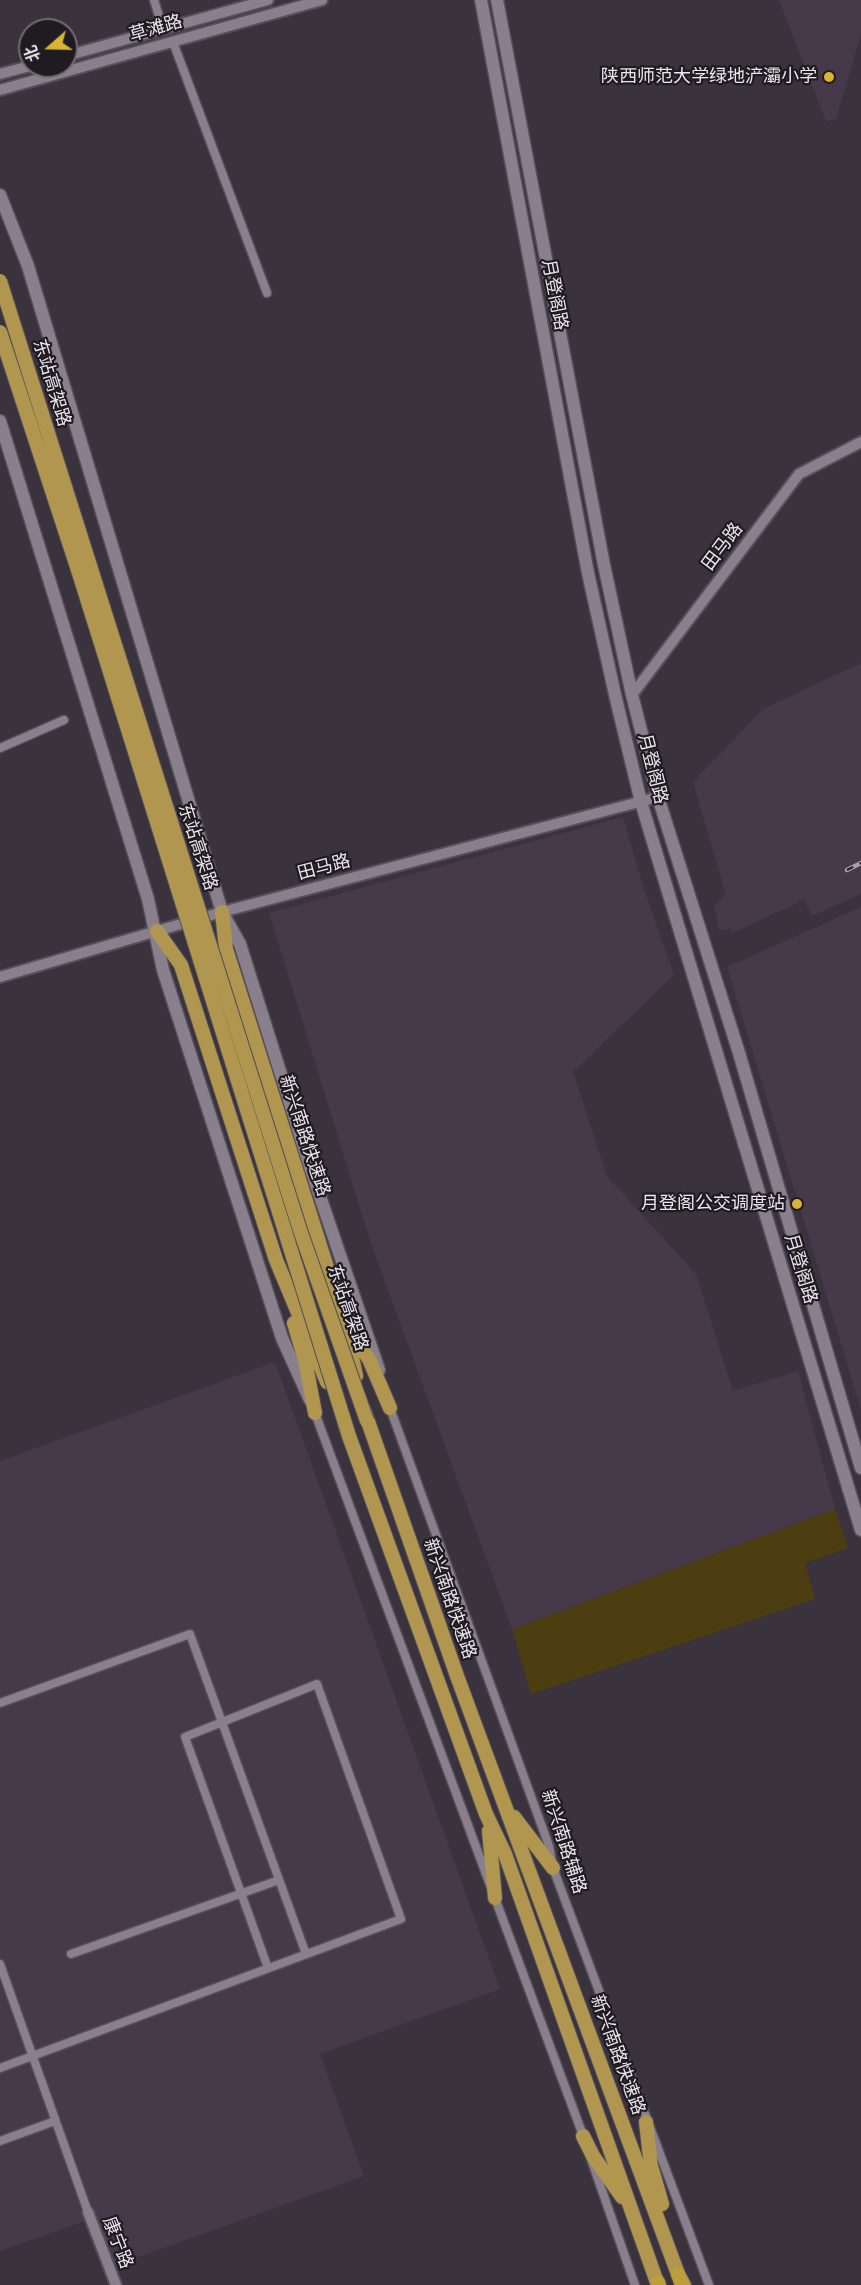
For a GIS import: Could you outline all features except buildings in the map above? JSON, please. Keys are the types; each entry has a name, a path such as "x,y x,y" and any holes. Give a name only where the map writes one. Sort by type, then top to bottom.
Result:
{"main road":[{"name":"月登阁路","path":"481,0 588,573 641,801 861,1530"},
{"name":"月登阁路","path":"497,0 604,565 632,695 658,797 739,1053 861,1468"},
{"path":"0,195 28,266 222,912 240,944 310,1167 390,1408"},
{"name":"东站高架路","path":"0,281 297,1222 367,1421"},
{"name":"东站高架路","path":"0,332 89,607 349,1436"},
{"path":"0,421 148,899 157,931 163,970 282,1338 315,1413"},
{"name":"新兴南路快速路","path":"222,912 226,949 345,1324 367,1421 505,1804 682,2281"},
{"name":"新兴南路快速路","path":"157,931 182,965 276,1260 349,1436 486,1814 505,1854 658,2284"},
{"path":"276,1260 305,1360 315,1413"},
{"path":"345,1324 369,1359 390,1408"},
{"path":"505,1804 553,1868"},
{"path":"486,1814 492,1848 495,1898"},
{"path":"646,2122 651,2166 692,2285"},
{"path":"583,2136 598,2164 631,2208"},
{"path":"657,2187 668,2246"}],"street":[{"path":"154,0 163,29"},
{"name":"草滩路","path":"78,53 268,0"},
{"name":"草滩路","path":"0,90 322,0"},
{"path":"173,42 267,293"},
{"path":"0,74 18,69"},
{"name":"田马路","path":"632,695 799,474 861,442"},
{"path":"0,748 64,720"},
{"name":"田马路","path":"0,977 222,912 658,797"},
{"name":"新兴南路辅路","path":"390,1408 549,1846 553,1868 646,2122 661,2155 709,2285"},
{"path":"315,1413 583,2136 635,2285"},
{"path":"0,1703 190,1634 306,1954"},
{"path":"0,2068 401,1919 317,1684 185,1737 268,1968"},
{"path":"71,1954 279,1880"},
{"path":"0,1964 88,2212"},
{"path":"0,2141 56,2121"},
{"name":"康宁路","path":"88,2212 116,2285"}],"shaded area":[{"name":"陕西师范大学绿地浐灞小学","path":"779,0 861,0 861,34 836,119 826,121"},
{"path":"861,663 861,894 812,916 804,900 732,933 731,928 719,931 714,905 726,895 693,782 763,709"},
{"path":"623,817 645,892 674,975 573,1072 607,1176 696,1274 733,1391 798,1371 835,1509 512,1629 370,1241 269,913"},
{"path":"861,907 861,1410 727,967"},
{"path":"275,1362 500,1989 320,2054 364,2176 105,2269 88,2220 0,2251 0,1461"},
{"path":"835,1509 848,1548 805,1563 815,1599 531,1694 512,1629"}],"railway":[{"path":"847,870 861,863"}],"place":[{"name":"陕西师范大学绿地浐灞小学","path":"829,77"},
{"name":"月登阁公交调度站","path":"797,1204"}]}
